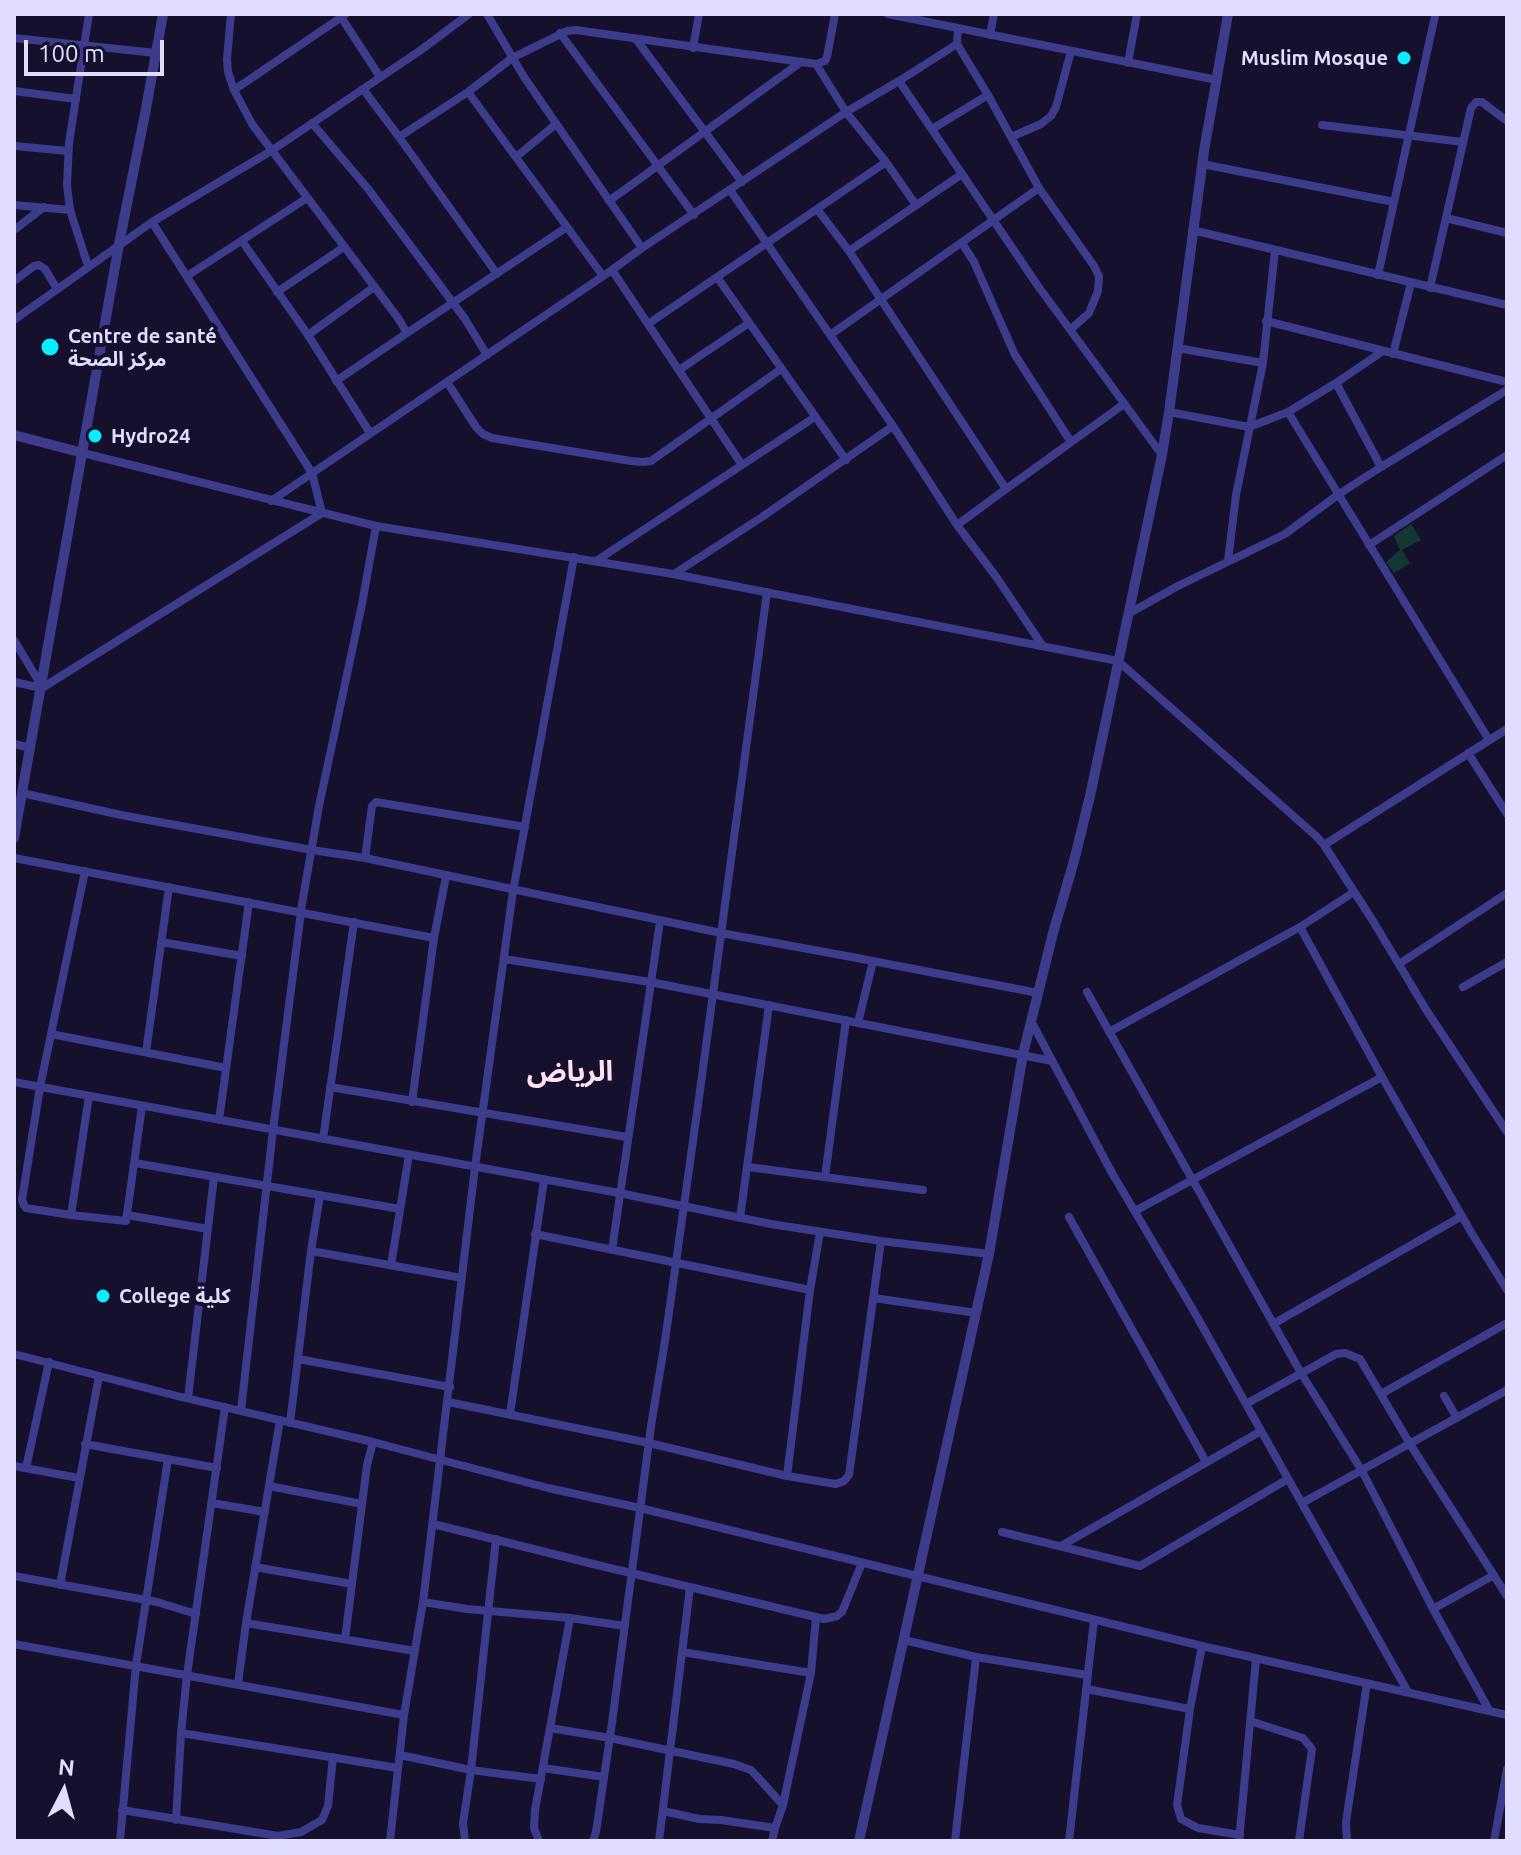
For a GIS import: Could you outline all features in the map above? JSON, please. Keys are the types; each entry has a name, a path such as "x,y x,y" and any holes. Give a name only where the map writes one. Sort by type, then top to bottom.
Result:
{"street":[{"path":"88,266 70,210 67,185 68,151 89,14"},
{"path":"14,838 163,14"},
{"path":"231,14 228,72 252,124 407,333"},
{"path":"14,320 119,244 271,151 469,14"},
{"path":"487,14 512,58 642,248"},
{"path":"693,48 699,14"},
{"path":"399,137 468,92 512,58 560,33 576,30 816,64 825,61 829,52 835,14"},
{"path":"888,14 1217,80"},
{"path":"940,24 942,14"},
{"path":"990,35 994,14"},
{"path":"1128,63 1137,14"},
{"path":"859,1841 989,1254 1030,1020 1078,848 1162,455 1192,230 1228,14"},
{"path":"234,90 343,16 380,77"},
{"path":"1378,275 1435,16"},
{"path":"958,28 957,44 1039,188 1099,276 1098,291 1089,313 1071,329"},
{"path":"560,33 694,215"},
{"path":"14,38 156,53"},
{"path":"636,39 742,182"},
{"path":"271,501 846,112 957,44"},
{"path":"1011,137 1041,124 1051,116 1071,51"},
{"path":"609,201 801,62"},
{"path":"816,64 846,112 916,205"},
{"path":"899,81 1038,286 1162,455"},
{"path":"363,89 497,274"},
{"path":"14,91 76,99"},
{"path":"468,92 603,276"},
{"path":"932,129 988,95"},
{"path":"1430,288 1471,108 1476,102 1482,102 1507,121"},
{"path":"312,123 369,190 487,355"},
{"path":"516,157 556,124"},
{"path":"1322,125 1463,142"},
{"path":"14,146 68,151"},
{"path":"648,324 886,162"},
{"path":"1202,164 1394,202"},
{"path":"849,251 962,174"},
{"path":"830,335 1039,188"},
{"path":"730,190 1042,645"},
{"path":"187,276 307,198"},
{"path":"14,205 70,210"},
{"path":"14,230 44,207"},
{"path":"817,209 849,251 1006,489"},
{"path":"1446,218 1507,233"},
{"path":"152,222 312,473 322,513"},
{"path":"336,381 567,227"},
{"path":"1192,230 1507,305"},
{"path":"242,241 308,335 370,433"},
{"path":"962,243 974,262 1015,355 1071,442"},
{"path":"277,292 344,247"},
{"path":"1228,561 1236,495 1263,363 1275,250"},
{"path":"14,281 39,265 57,289"},
{"path":"612,270 742,465"},
{"path":"717,277 846,460"},
{"path":"1393,354 1411,283"},
{"path":"308,335 374,287"},
{"path":"1266,321 1507,382"},
{"path":"679,370 749,323"},
{"path":"1177,348 1263,363"},
{"path":"1169,412 1249,427 1288,412 1383,351"},
{"path":"447,382 476,427 492,438 631,461 651,461 781,369"},
{"path":"1336,383 1381,467"},
{"path":"1128,614 1285,534 1339,494 1504,392 1507,403"},
{"path":"957,525 1124,404"},
{"path":"1288,412 1489,740"},
{"path":"595,561 815,417"},
{"path":"673,574 893,426"},
{"path":"14,435 376,526 673,574 1118,661 1324,845 1425,1008 1507,1132"},
{"path":"1369,545 1507,455"},
{"path":"14,682 42,688 322,513"},
{"path":"241,1410 301,912 376,526"},
{"path":"390,1841 513,891 574,557"},
{"path":"593,1841 684,1207 767,592"},
{"path":"14,640 42,688"},
{"path":"1324,845 1507,729"},
{"path":"14,744 31,748"},
{"path":"1468,753 1507,814"},
{"path":"22,793 121,815 365,858 660,921 1038,993"},
{"path":"365,858 372,806 376,802 525,827"},
{"path":"14,858 434,938"},
{"path":"85,871 40,1087 22,1200 26,1208 126,1221 142,1106"},
{"path":"412,1102 434,938 446,876"},
{"path":"146,1052 169,887"},
{"path":"1109,1032 1300,927 1354,892"},
{"path":"1399,964 1507,893"},
{"path":"219,1120 249,902"},
{"path":"612,1250 660,921"},
{"path":"323,1139 354,922"},
{"path":"1300,927 1382,1077 1507,1290"},
{"path":"161,942 242,956"},
{"path":"504,959 650,982 1052,1061"},
{"path":"858,1023 873,961"},
{"path":"1463,987 1507,962"},
{"path":"1087,992 1301,1373 1362,1471 1489,1710"},
{"path":"740,1218 769,1005"},
{"path":"825,1177 846,1020"},
{"path":"1030,1020 1408,1692"},
{"path":"51,1034 226,1068"},
{"path":"1135,1211 1382,1077"},
{"path":"14,1082 740,1218 881,1241 989,1254"},
{"path":"330,1087 627,1137"},
{"path":"71,1215 89,1096"},
{"path":"391,1265 409,1155"},
{"path":"135,1163 400,1209"},
{"path":"748,1167 923,1190"},
{"path":"188,1398 214,1177"},
{"path":"510,1414 544,1180"},
{"path":"290,1423 320,1195"},
{"path":"127,1215 208,1229"},
{"path":"1273,1324 1462,1216"},
{"path":"1069,1217 1206,1462"},
{"path":"787,1476 820,1232"},
{"path":"535,1234 810,1290"},
{"path":"448,1402 836,1484 849,1475 881,1241"},
{"path":"311,1251 462,1278"},
{"path":"874,1298 976,1313"},
{"path":"1381,1394 1507,1323"},
{"path":"14,1354 548,1488 1256,1659 1507,1715"},
{"path":"1246,1404 1336,1354 1353,1354 1360,1359 1507,1596"},
{"path":"298,1359 450,1387"},
{"path":"26,1468 49,1362"},
{"path":"60,1585 99,1376"},
{"path":"1302,1503 1507,1390"},
{"path":"1444,1396 1457,1418"},
{"path":"176,1820 187,1675 225,1407"},
{"path":"238,1684 280,1420"},
{"path":"1060,1546 1261,1431"},
{"path":"345,1639 367,1465 373,1442"},
{"path":"85,1444 217,1468"},
{"path":"120,1841 136,1665 168,1459"},
{"path":"14,1466 79,1478"},
{"path":"1002,1532 1140,1566 1288,1479"},
{"path":"269,1486 362,1504"},
{"path":"212,1503 265,1512"},
{"path":"433,1524 816,1617 830,1618 842,1612 862,1563"},
{"path":"465,1841 463,1823 496,1539"},
{"path":"255,1567 352,1584"},
{"path":"1433,1609 1494,1575"},
{"path":"14,1576 145,1599 196,1614"},
{"path":"659,1841 690,1587"},
{"path":"423,1602 625,1626"},
{"path":"772,1841 783,1805 811,1673 816,1617"},
{"path":"539,1841 534,1828 570,1618"},
{"path":"1069,1841 1094,1620"},
{"path":"246,1623 415,1651"},
{"path":"904,1640 976,1657 1087,1675"},
{"path":"14,1644 404,1715"},
{"path":"1202,1646 1177,1805 1181,1819 1198,1828 1240,1838 1256,1659"},
{"path":"682,1652 811,1673"},
{"path":"955,1841 976,1657"},
{"path":"1347,1841 1346,1822 1367,1683"},
{"path":"1086,1689 1190,1709"},
{"path":"1250,1721 1303,1738 1312,1749 1299,1841"},
{"path":"550,1728 734,1764 751,1770 783,1805"},
{"path":"181,1733 398,1768"},
{"path":"400,1755 471,1770 541,1779"},
{"path":"122,1810 278,1836 301,1832 322,1820 328,1806 333,1757"},
{"path":"543,1768 604,1777"},
{"path":"1494,1841 1507,1769"},
{"path":"663,1811 699,1819 775,1828"},
{"path":"233,1841 235,1829"}],"green space":[{"path":"1411,524 1421,540 1402,550 1410,563 1394,573 1386,562 1400,550 1394,536"}],"place":[{"name":"Muslim Mosque","path":"1404,58"},
{"name":"Centre de santé مركز الصحة","path":"50,347"},
{"name":"Hydro24","path":"95,436"},
{"name":"College كلية","path":"103,1296"}],"district":[{"name":"الرياض","path":"570,1072"}]}
